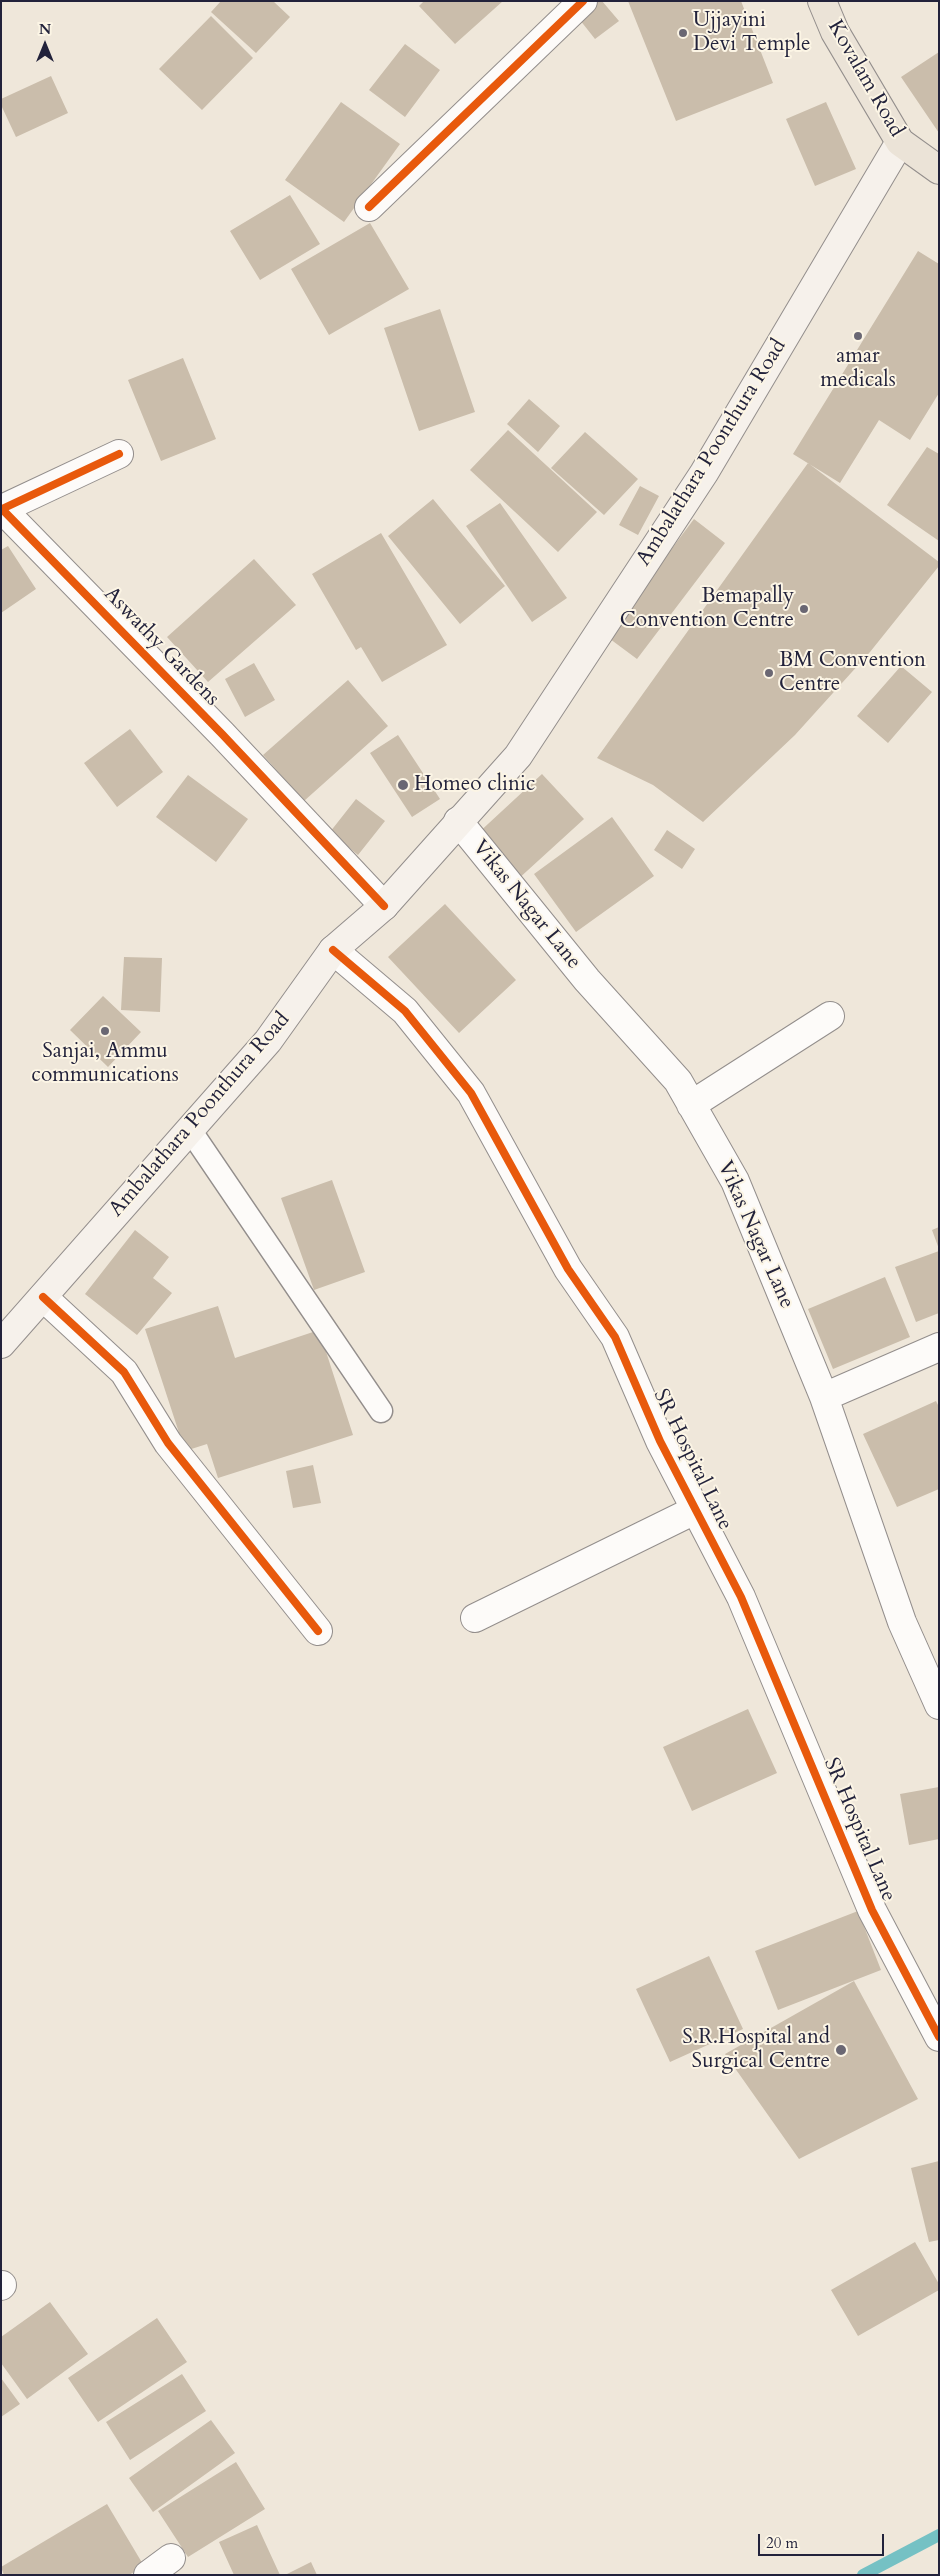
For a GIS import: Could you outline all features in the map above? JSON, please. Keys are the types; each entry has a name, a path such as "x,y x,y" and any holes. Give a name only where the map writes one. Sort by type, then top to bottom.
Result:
{"main road":[{"name":"Kovalam Road","path":"822,1 835,32 900,142 939,170"},
{"name":"Ambalathara Poonthura Road","path":"1,1344 268,1041 333,950 384,906 518,756 704,473 900,142"}],"street":[{"path":"369,207 584,1"},
{"name":"Aswathy Gardens","path":"119,454 1,509 222,734 384,906"},
{"name":"Vikas Nagar Lane","path":"458,821 588,980 678,1081 735,1181 824,1398 902,1622 939,1705"},
{"name":"SR Hospital Lane","path":"333,950 405,1011 471,1093 568,1269 615,1337 660,1441 741,1597 872,1910 939,2037"},
{"path":"691,1105 830,1016"},
{"path":"43,1297 124,1372 168,1443 318,1631"},
{"path":"824,1398 939,1347"},
{"path":"475,1618 695,1510"},
{"path":"148,2575 171,2558"}],"lane":[{"path":"190,1130 381,1411"}],"building":[{"path":"221,1 273,1 290,17 256,53 211,12"},
{"path":"424,1 503,1 455,44 419,6"},
{"path":"594,1 602,1 619,21 595,39 576,15"},
{"path":"628,1 741,1 773,83 676,121"},
{"path":"211,16 253,58 202,110 159,69"},
{"path":"405,44 440,70 405,117 369,90"},
{"path":"939,52 939,133 901,77"},
{"path":"51,76 68,113 16,137 1,105 1,99"},
{"path":"341,102 400,144 344,222 285,180"},
{"path":"826,102 856,169 815,186 786,119"},
{"path":"290,195 320,244 260,280 230,231"},
{"path":"370,223 409,289 329,335 291,269"},
{"path":"918,251 939,264 939,393 910,440 879,420 840,483 793,454"},
{"path":"440,309 475,412 419,431 384,328"},
{"path":"183,358 216,439 161,461 128,380"},
{"path":"529,399 560,426 538,452 507,424"},
{"path":"508,430 597,512 558,552 470,470"},
{"path":"585,432 638,479 604,515 551,468"},
{"path":"927,447 939,454 939,541 887,505"},
{"name":"Bemapally Convention Centre","path":"808,463 939,562 939,566 870,652 795,735 703,822 653,785 597,758"},
{"path":"640,486 659,496 638,535 619,525"},
{"path":"433,499 505,586 460,624 388,536"},
{"path":"500,503 567,598 532,622 466,526"},
{"path":"694,519 725,543 637,659 606,636"},
{"path":"381,533 447,645 382,682 361,647 356,650 312,574"},
{"path":"8,546 36,589 1,613 1,550"},
{"path":"254,559 296,605 208,682 167,637"},
{"path":"254,663 275,700 245,717 225,679"},
{"path":"901,666 932,692 888,743 857,716"},
{"path":"348,680 388,726 304,801 263,755"},
{"path":"130,729 163,772 117,807 84,763"},
{"path":"398,735 440,799 412,817 370,753"},
{"path":"542,774 584,819 516,881 475,836"},
{"path":"188,775 248,819 216,862 156,817"},
{"path":"356,799 385,821 358,855 330,832"},
{"path":"612,817 654,876 576,932 534,874"},
{"path":"667,830 695,849 682,869 654,850"},
{"path":"445,904 516,980 459,1033 388,957"},
{"path":"124,957 162,958 160,1012 121,1010"},
{"name":"Sanjai, Ammu communications","path":"103,996 141,1032 108,1067 70,1030"},
{"path":"332,1180 365,1272 314,1290 281,1198"},
{"path":"939,1227 939,1249 932,1230"},
{"path":"135,1230 169,1257 153,1278 172,1293 137,1335 85,1294"},
{"path":"939,1251 939,1313 916,1322 895,1267"},
{"path":"885,1277 910,1337 833,1369 808,1309"},
{"path":"218,1306 235,1358 319,1330 353,1435 218,1478 207,1444 185,1451 145,1329"},
{"path":"936,1401 939,1407 939,1489 897,1507 863,1434"},
{"path":"313,1465 321,1503 293,1508 286,1471"},
{"path":"748,1709 777,1773 692,1811 663,1747"},
{"path":"939,1787 939,1839 909,1845 900,1794"},
{"path":"858,1911 881,1970 778,2010 755,1951"},
{"path":"709,1956 743,2029 670,2062 636,1989"},
{"path":"854,1981 918,2099 799,2159 725,2054"},
{"path":"939,2161 939,2240 929,2242 911,2168"},
{"path":"915,2242 939,2284 939,2290 858,2336 831,2290"},
{"path":"50,2302 88,2354 27,2399 1,2363 1,2337"},
{"path":"157,2318 187,2362 98,2422 68,2378"},
{"path":"182,2374 206,2411 130,2460 106,2422"},
{"path":"1,2378 20,2404 1,2417"},
{"path":"211,2420 235,2453 153,2512 129,2478"},
{"path":"236,2462 265,2509 188,2557 158,2511"},
{"path":"107,2504 144,2566 129,2575 4,2575 1,2567"},
{"path":"257,2525 280,2575 234,2575 219,2542"},
{"path":"311,2562 317,2575 285,2575"}],"waterway":[{"path":"863,2575 939,2535"}],"cycle path":[{"path":"369,207 583,1"},
{"path":"119,454 2,509 222,734 384,906"},
{"path":"333,950 405,1011 471,1093 568,1269 615,1337 660,1441 741,1597 872,1910 939,2037"},
{"path":"43,1297 124,1372 168,1443 318,1631"}],"place":[{"name":"Ujjayini Devi Temple","path":"683,33"},
{"name":"amar medicals","path":"858,336"},
{"name":"Bemapally Convention Centre","path":"804,609"},
{"name":"BM Convention Centre","path":"769,673"},
{"name":"Homeo clinic","path":"403,785"},
{"name":"Sanjai, Ammu communications","path":"105,1031"},
{"name":"S.R.Hospital and Surgical Centre","path":"841,2050"}]}
